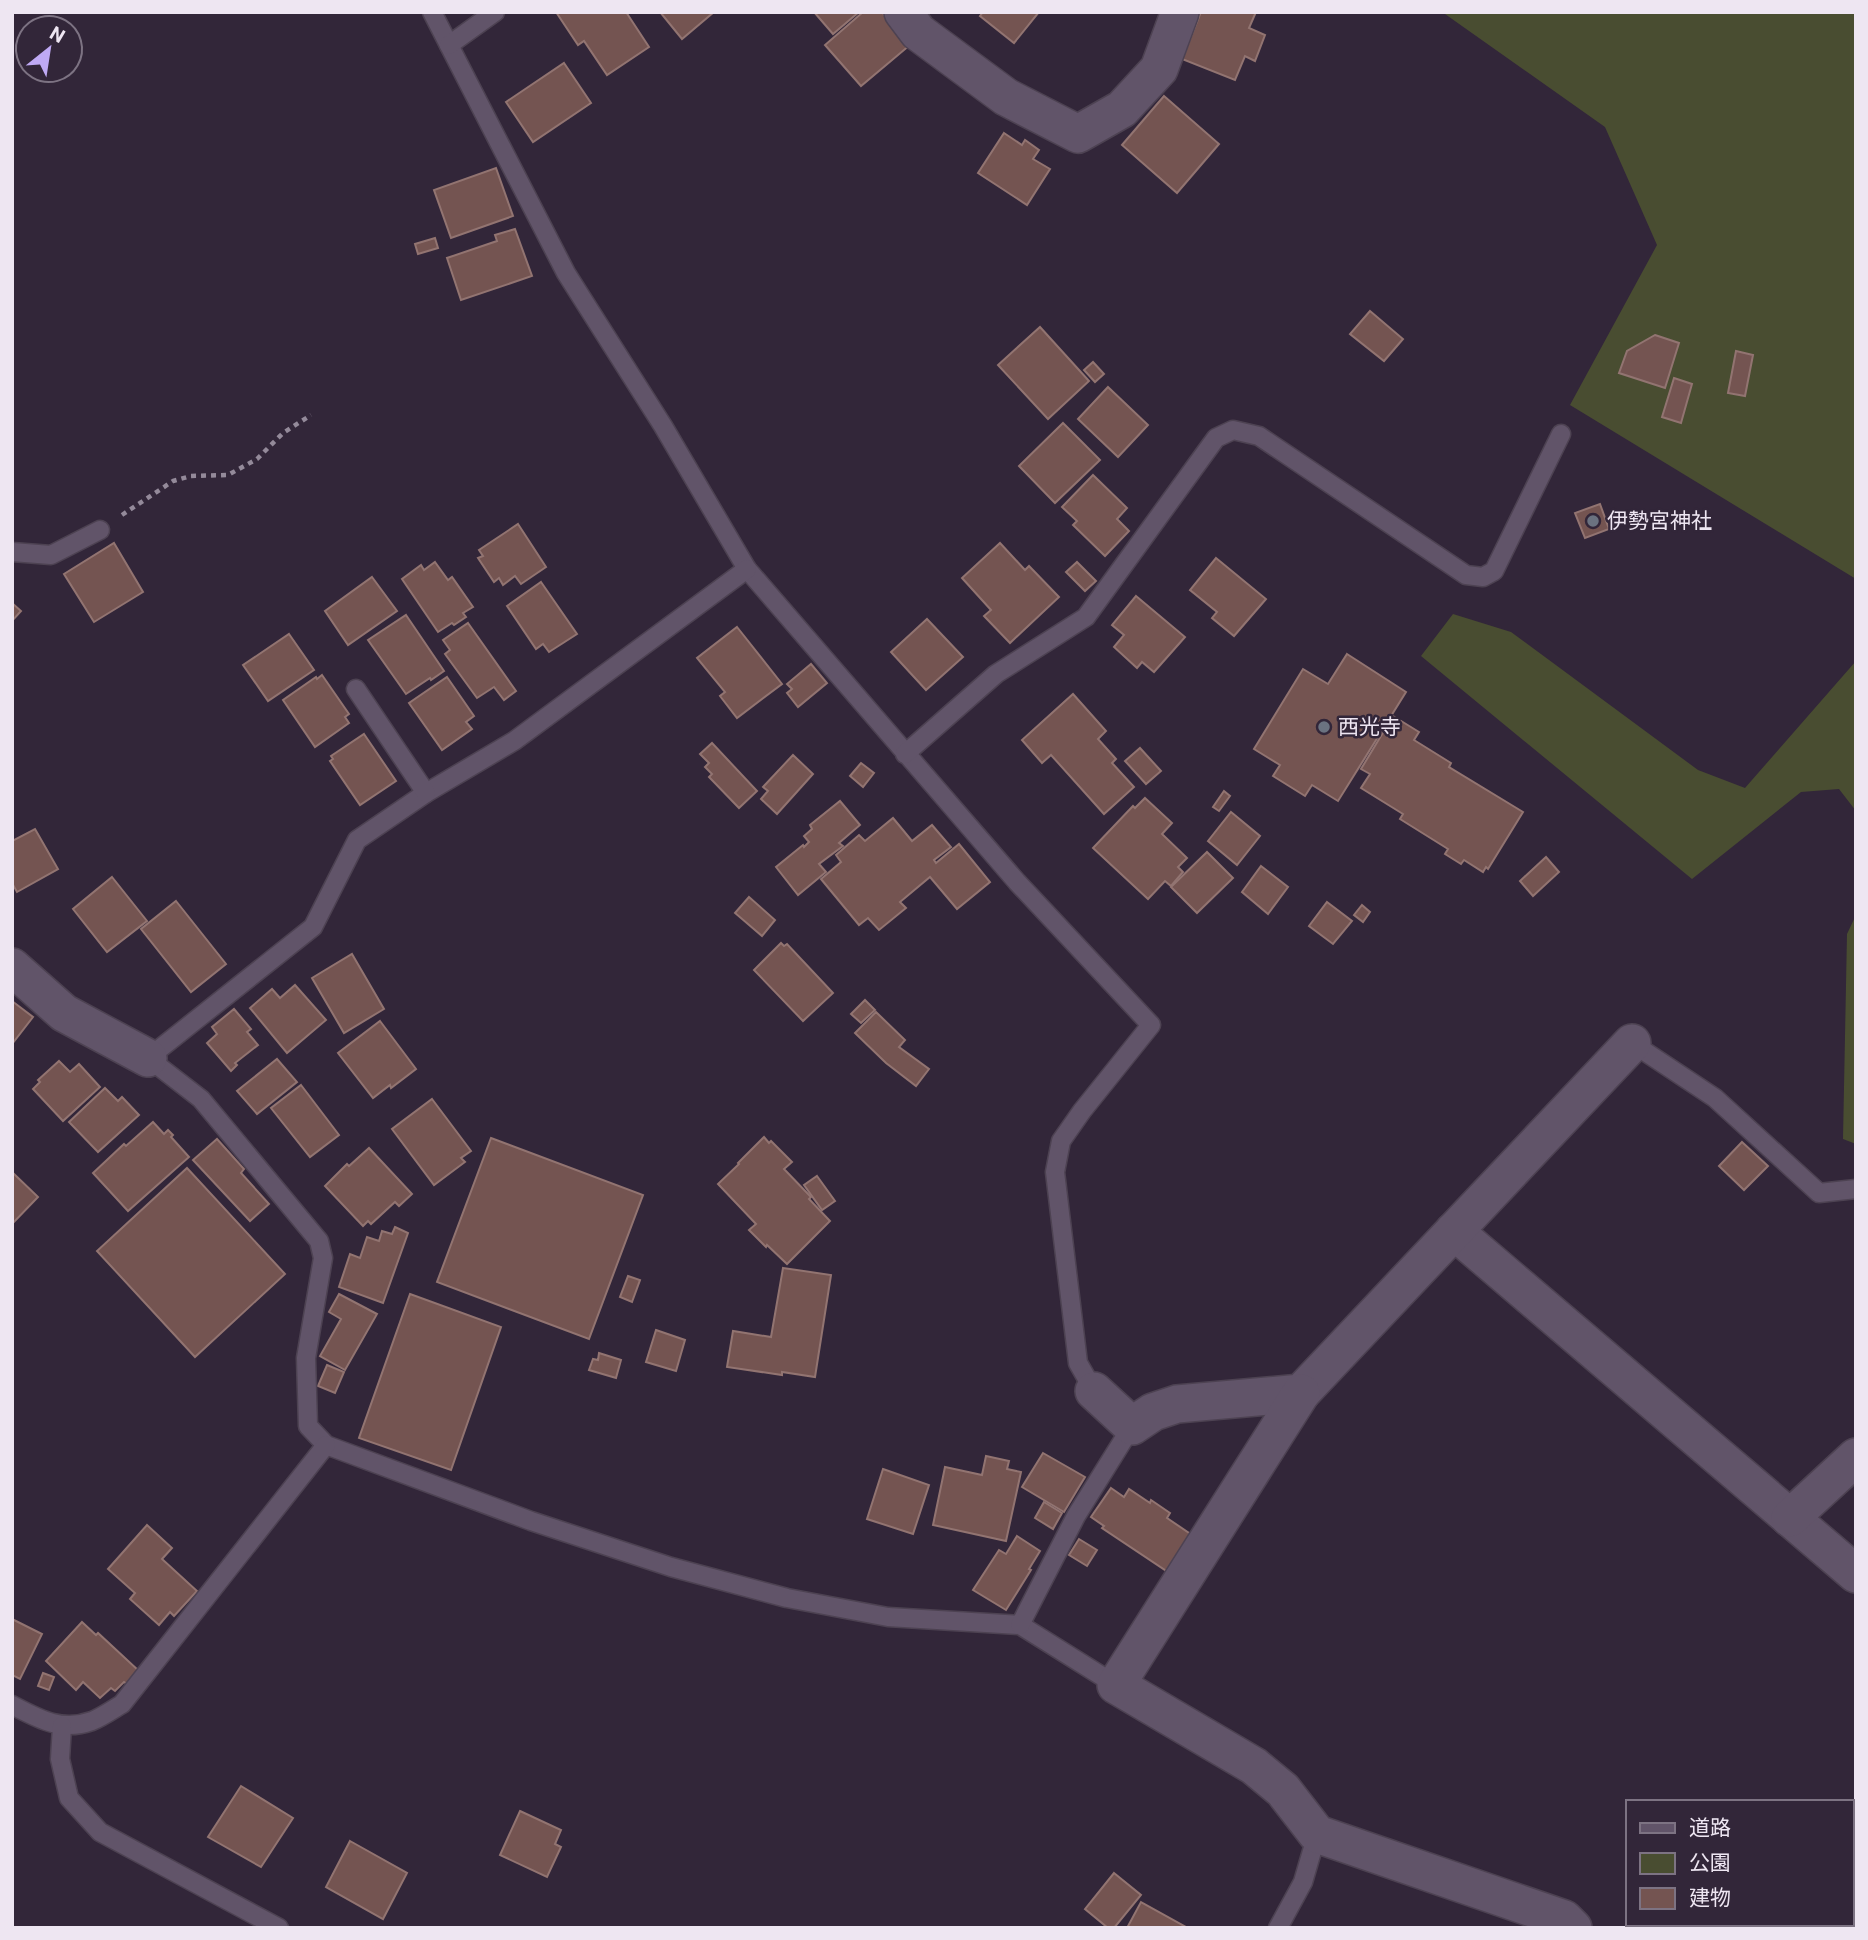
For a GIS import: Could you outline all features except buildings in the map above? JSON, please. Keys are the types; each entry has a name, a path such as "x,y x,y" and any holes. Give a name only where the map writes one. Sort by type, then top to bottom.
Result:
{"street":[{"path":"903,12 918,32 1006,97 1078,134 1122,110 1158,69 1180,12"},
{"path":"12,967 64,1013 148,1058"},
{"path":"1573,1928 1564,1919 1317,1834 1283,1790 1254,1766 1116,1685 1301,1393 1632,1043"},
{"path":"1454,1231 1856,1574"},
{"path":"1094,1391 1132,1426 1153,1412 1177,1404 1301,1393"},
{"path":"1790,1518 1856,1457"}],"lane":[{"path":"432,12 566,273 663,426 747,569 1017,882 1151,1025 1061,1141 1055,1172 1077,1363 1094,1391"},
{"path":"449,46 495,12"},
{"path":"905,754 996,674 1086,617 1216,438 1233,430 1259,436 1466,575 1483,577 1494,571 1562,434"},
{"path":"12,552 51,555 100,530"},
{"path":"747,569 514,741 426,793 357,840 313,927 148,1058 201,1099 319,1241 323,1258 306,1372 308,1426 326,1445 531,1521 671,1567 786,1598 888,1617 1020,1625 1116,1685"},
{"path":"356,689 426,793"},
{"path":"1632,1043 1715,1098 1818,1194 1856,1189"},
{"path":"1020,1625 1076,1516 1132,1426"},
{"path":"12,1705 39,1719 62,1726 92,1721 121,1704 326,1445"},
{"path":"62,1726 60,1759 69,1798 100,1832 279,1928"},
{"path":"1278,1928 1303,1882 1317,1834"}],"path":[{"path":"100,530 173,481 191,476 228,475 257,459 284,433 311,415"}],"green space":[{"path":"1438,12 1856,12 1856,579 1570,405 1657,245 1605,127 1445,14"},
{"path":"1453,614 1511,632 1698,770 1745,788 1856,661 1856,811 1839,789 1801,792 1692,879 1421,656"},
{"path":"1856,915 1856,1144 1843,1139 1847,934"}],"place":[{"name":"伊勢宮神社","path":"1593,521"},
{"name":"西光寺","path":"1324,727"}]}
